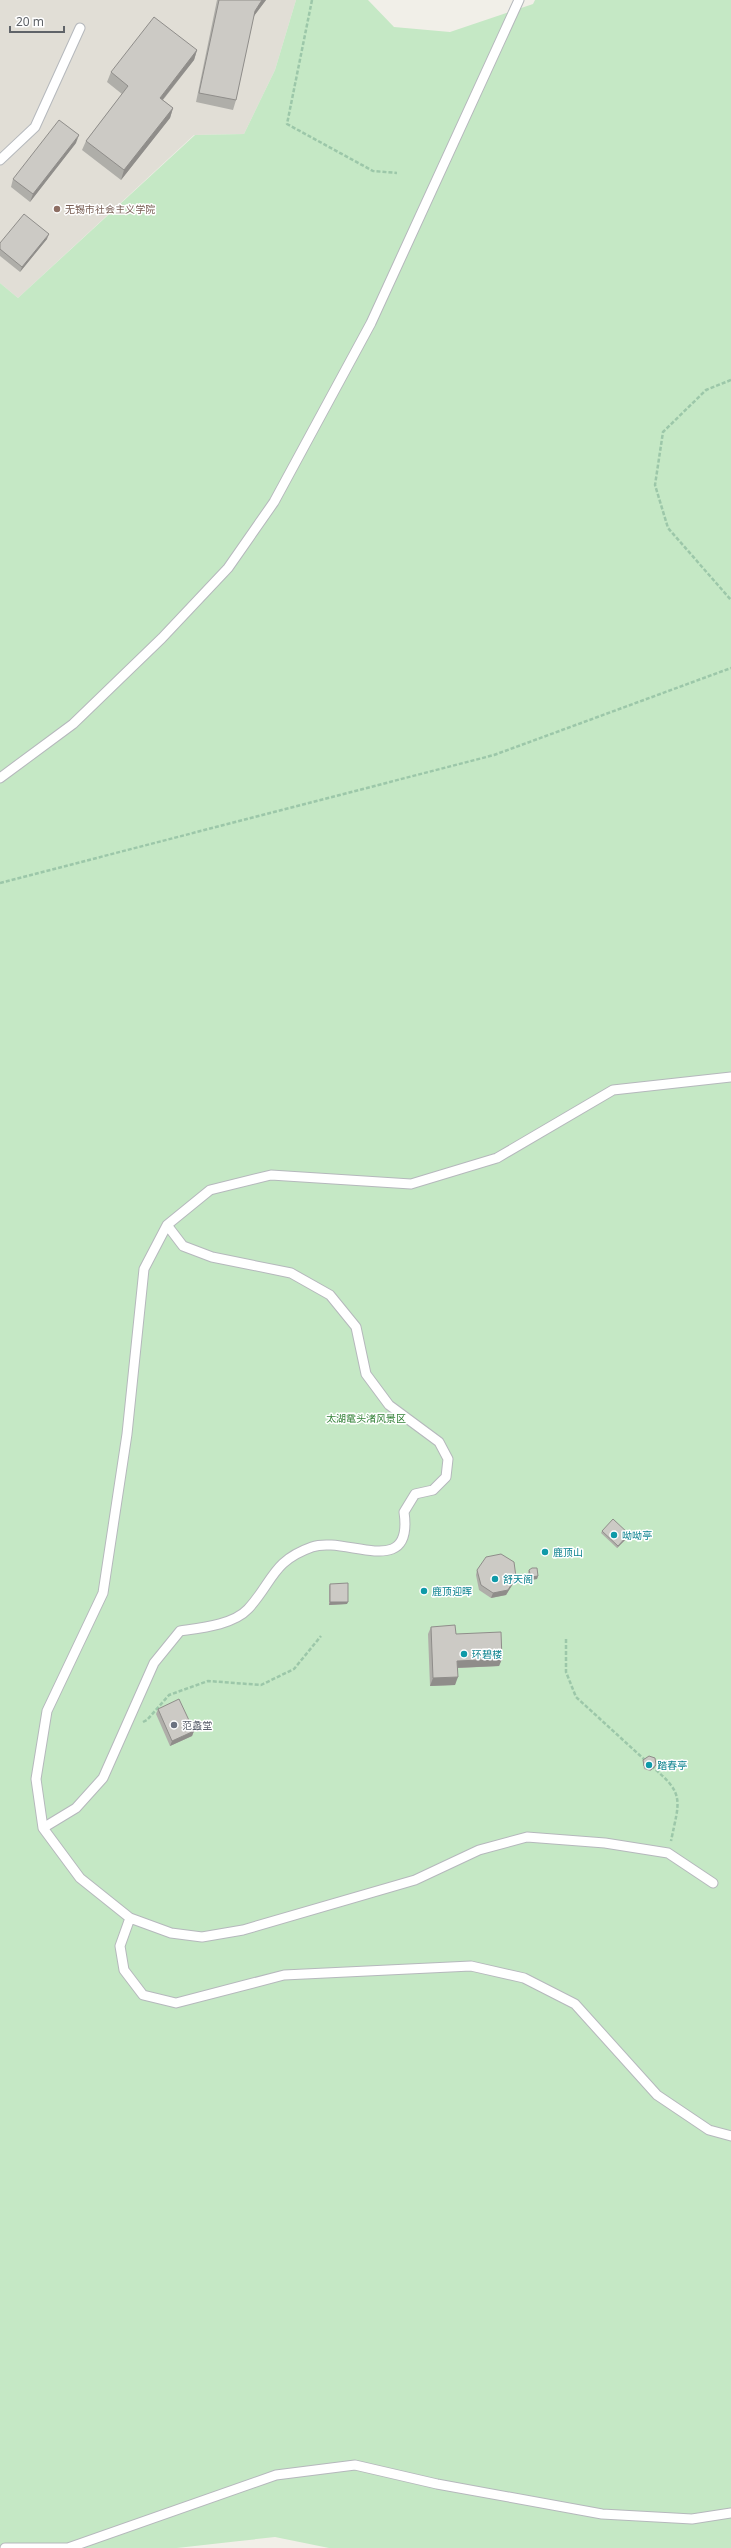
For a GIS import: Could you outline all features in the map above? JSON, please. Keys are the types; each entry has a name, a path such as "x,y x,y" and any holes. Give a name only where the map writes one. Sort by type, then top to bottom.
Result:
{"lane":[{"path":"0,778 73,724 162,638 228,568 274,502 371,323 519,0"},
{"path":"0,160 35,127 80,28"},
{"path":"713,1883 668,1853 605,1843 527,1837 479,1850 415,1880 243,1930 202,1937 171,1933 130,1918 80,1878 43,1828 36,1779 47,1712 103,1593 127,1434 144,1269 167,1225 210,1190 271,1175 411,1184 497,1158 613,1090 731,1077"},
{"path":"43,1828 76,1808 103,1778 154,1663 180,1631 216,1626 247,1610 274,1572 294,1553 323,1543 386,1553 399,1545 406,1529 404,1512 415,1494 434,1490 446,1477 448,1459 439,1442 389,1405 384,1399 366,1374 356,1327 330,1295 291,1273 212,1257 182,1246 167,1225"},
{"path":"130,1918 120,1946 124,1970 143,1995 176,2003 284,1976 471,1966 524,1978 575,2004 657,2095 709,2130 731,2136"},
{"path":"5,2548 68,2548 276,2475 355,2465 437,2484 602,2514 692,2519 731,2513"}],"path":[{"path":"312,0 286,124 373,171 397,173"},
{"path":"731,380 706,390 663,432 655,485 668,528 731,600"},
{"path":"0,883 494,755 731,668"},
{"path":"125,1727 147,1720 169,1695 208,1681 261,1685 294,1669 321,1636"},
{"path":"566,1639 566,1672 576,1697 627,1747 666,1778 675,1789 679,1803 668,1853"}],"shaded area":[{"name":"无锡市社会主义学院","path":"0,0 296,0 275,70 244,134 194,135 18,298 0,283"}],"green space":[{"name":"太湖鼋头渚风景区","path":"296,0 368,0 394,27 450,32 533,4 535,0 731,0 731,2548 329,2548 275,2537 177,2548 0,2548 0,283 18,298 195,135 244,134 275,70"}],"building":[{"path":"219,0 262,0 255,11 236,100 199,93"},
{"path":"154,17 197,50 160,98 173,108 124,170 86,141 128,86 111,72"},
{"path":"59,120 79,135 33,194 13,179"},
{"path":"24,214 49,234 22,267 0,249 0,243"},
{"name":"呦呦亭","path":"613,1519 629,1534 618,1546 602,1531"},
{"name":"舒天阁","path":"501,1554 514,1562 516,1577 508,1590 493,1593 481,1585 477,1570 486,1557"},
{"path":"532,1568 537,1568 538,1576 531,1577 529,1570"},
{"path":"348,1583 348,1602 330,1602 330,1584"},
{"name":"环碧楼","path":"455,1625 456,1634 501,1632 502,1659 457,1661 458,1677 433,1678 431,1627"},
{"name":"范蠡堂","path":"179,1699 194,1731 172,1741 158,1709"},
{"name":"踏春亭","path":"649,1756 655,1758 656,1765 651,1769 644,1766 643,1760"}],"place":[{"name":"无锡市社会主义学院","path":"57,209"},
{"name":"呦呦亭","path":"614,1535"},
{"name":"鹿顶山","path":"545,1552"},
{"name":"舒天阁","path":"495,1579"},
{"name":"鹿顶迎晖","path":"424,1591"},
{"name":"环碧楼","path":"464,1654"},
{"name":"范蠡堂","path":"174,1725"},
{"name":"踏春亭","path":"649,1765"}]}
